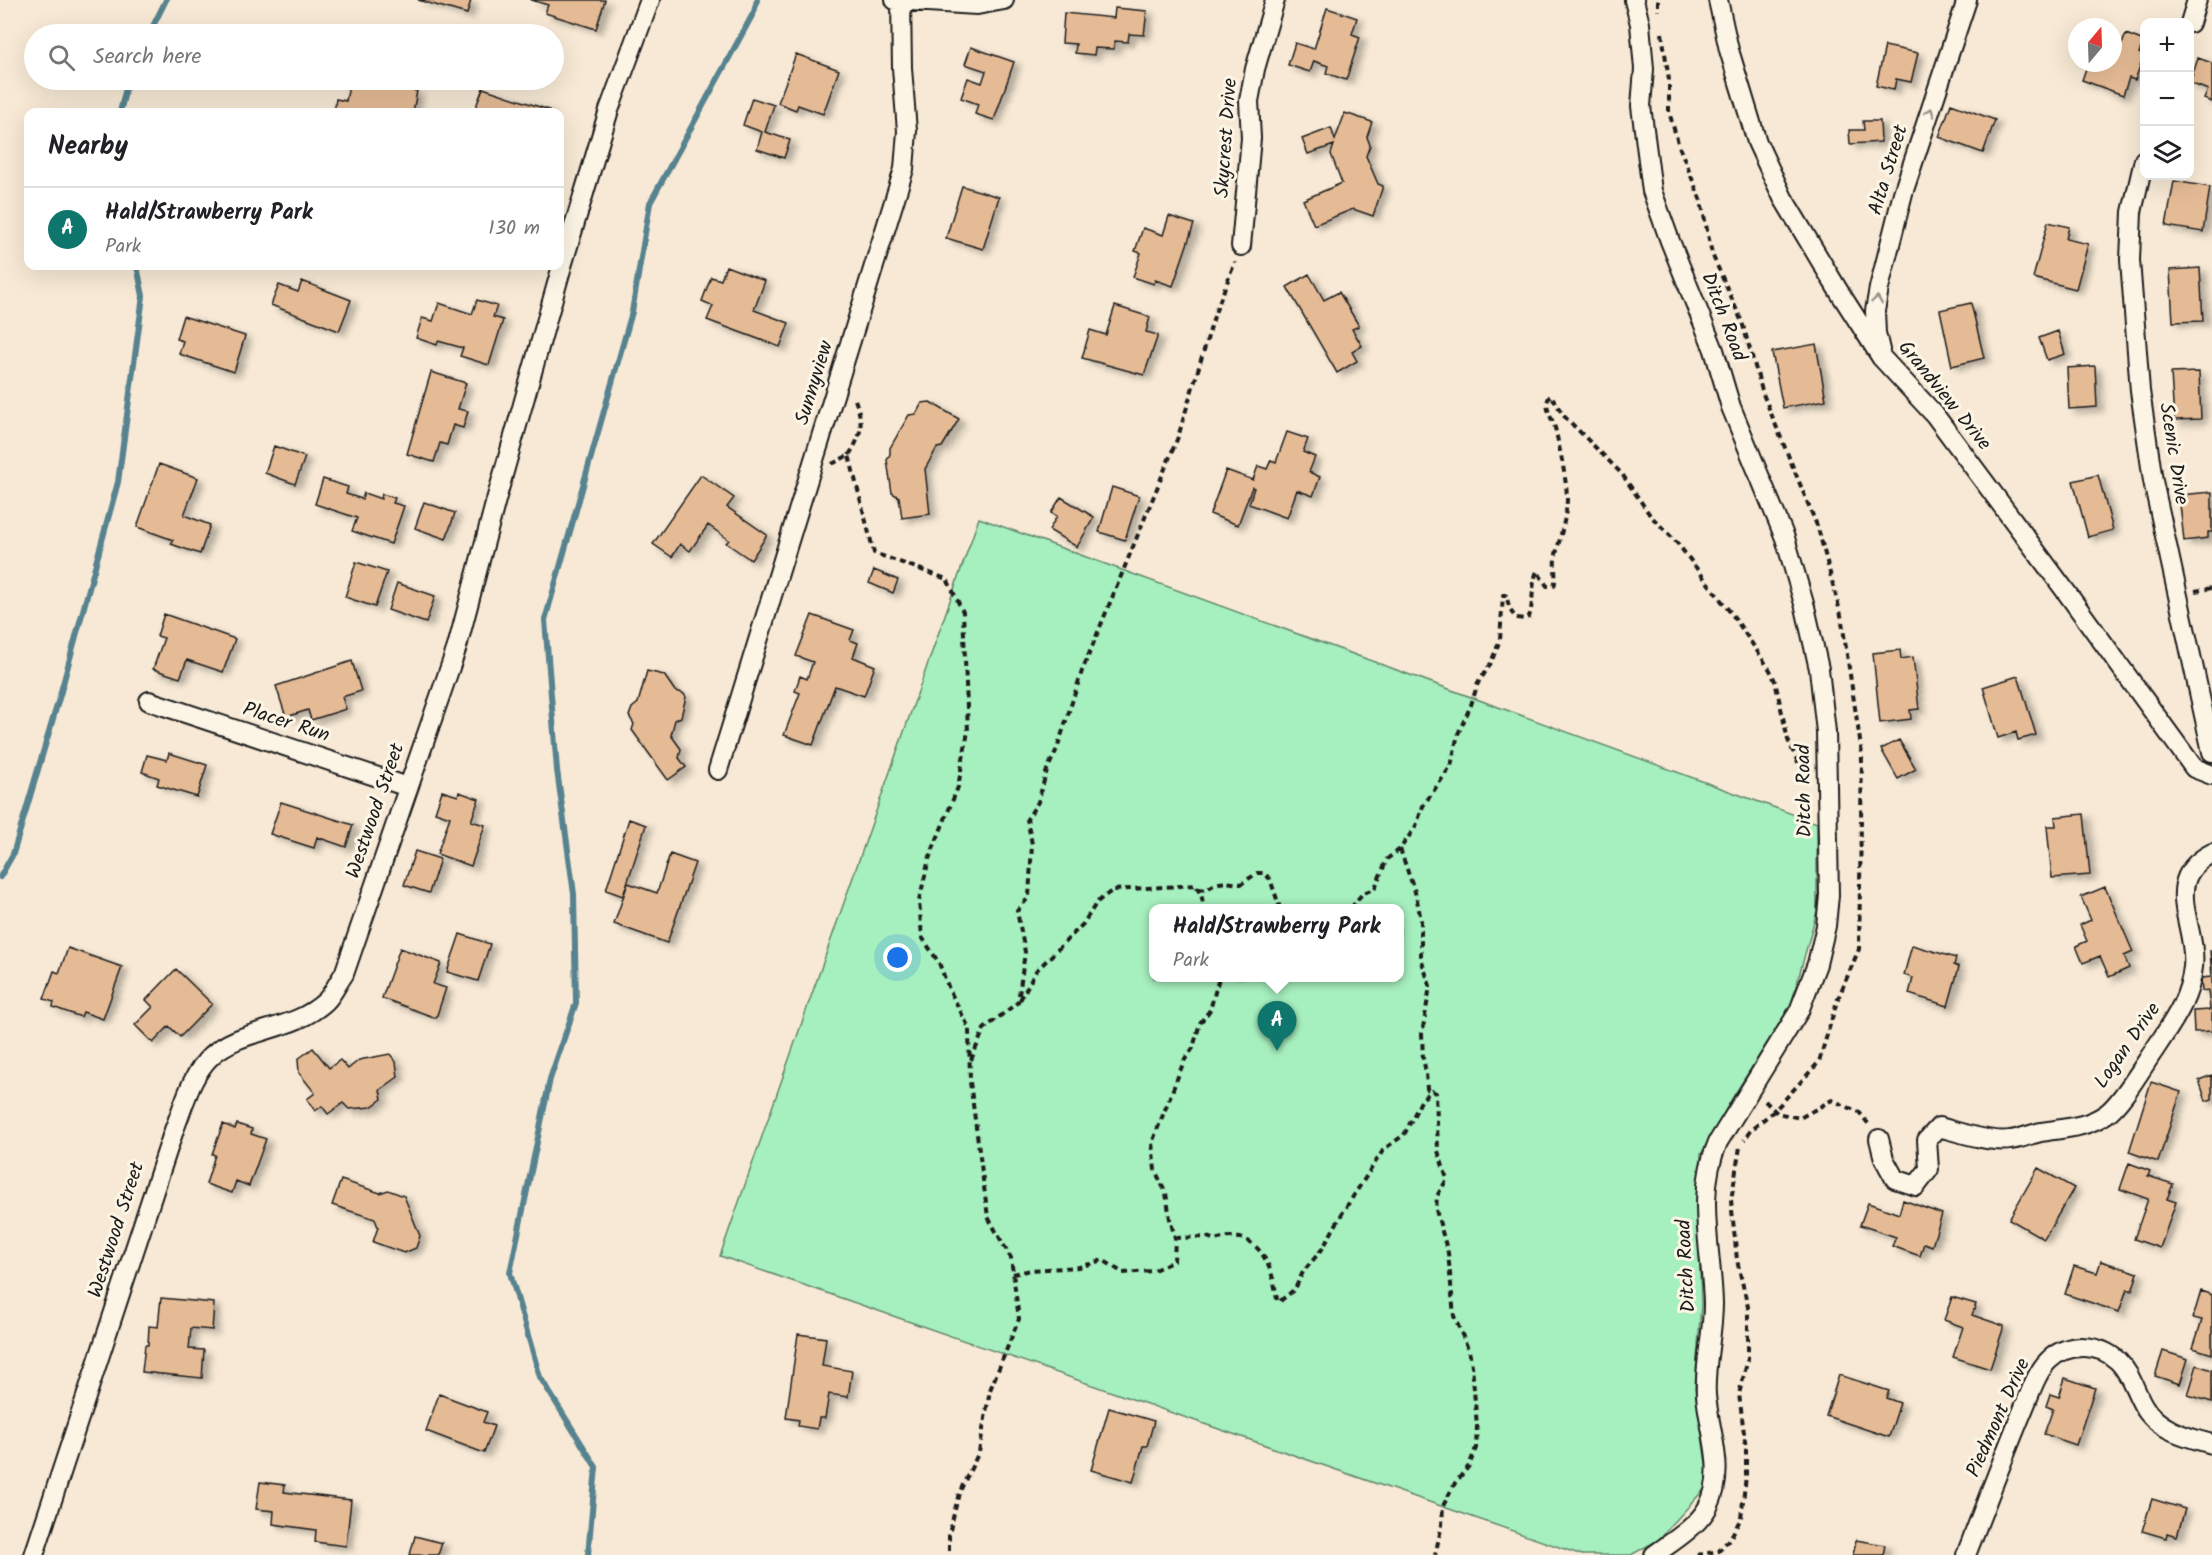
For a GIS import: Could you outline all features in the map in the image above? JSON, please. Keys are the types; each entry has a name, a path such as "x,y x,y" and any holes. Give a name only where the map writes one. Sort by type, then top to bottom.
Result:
{"street":[{"name":"Westwood Street","path":"564,256 609,110 650,0"},
{"path":"899,0 977,5 1004,0"},
{"name":"Sunnyview","path":"718,770 904,169 907,131 899,0"},
{"name":"Skycrest Drive","path":"1241,246 1251,138 1249,101 1255,69 1275,0"},
{"name":"Ditch Road","path":"1634,0 1640,24 1644,69 1641,106 1653,191 1670,242 1714,350 1731,407 1785,538 1805,607 1820,669 1826,732 1829,807 1829,895 1826,926 1817,964 1799,1011 1718,1142 1710,1159 1707,1175 1708,1241 1713,1304 1711,1341 1705,1374 1717,1468 1713,1492 1708,1507 1698,1520 1654,1555"},
{"name":"Grandview Drive","path":"1718,0 1729,50 1757,142 1783,198 1838,290 1881,357 1934,414 2194,768 2212,775"},
{"name":"Alta Street","path":"1881,357 1876,322 1879,288 1903,194 1967,0"},
{"path":"2193,18 2202,4"},
{"name":"Scenic Drive","path":"2140,180 2132,212 2130,261 2140,391 2153,481 2212,752"},
{"name":"Westwood Street","path":"34,1555 174,1130 195,1076 211,1056 228,1045 252,1034 283,1026 305,1017 328,1000 344,974 457,647 560,270"},
{"name":"Placer Run","path":"149,701 408,788"},
{"name":"Logan Drive","path":"1879,1139 1884,1159 1895,1179 1916,1186 1929,1169 1927,1140 1939,1127 1969,1135 2009,1141 2040,1132 2080,1127 2107,1114 2182,1009 2193,966 2193,946 2183,896 2186,876 2199,862 2212,853"},
{"name":"Piedmont Drive","path":"1966,1555 2006,1450 2036,1380 2046,1362 2065,1350 2088,1346 2115,1358 2127,1371 2143,1406 2155,1420 2166,1428 2212,1444"}],"path":[{"path":"1658,0 1659,20"},
{"path":"1661,29 1669,80 1669,112 1679,146 1701,201 1712,254 1742,322 1763,394 1818,528 1841,615 1863,754 1859,949 1837,1001 1819,1062 1774,1110 1751,1130 1738,1149 1731,1200 1737,1260 1748,1307 1748,1359 1739,1394 1746,1449 1746,1476 1741,1518 1731,1538 1719,1551 1697,1555"},
{"path":"1018,1002 1025,952 1017,911 1029,897 1032,844 1027,819 1038,802 1086,660 1178,437 1215,313 1241,246"},
{"path":"813,465 833,464 849,455 858,441 862,418 853,393"},
{"path":"1355,904 1362,894 1375,888 1387,860 1400,849 1416,826 1423,806 1451,766 1458,734 1478,682 1490,665 1500,640 1503,595 1506,594 1510,610 1516,618 1524,619 1529,617 1531,610 1532,583 1537,571 1547,586 1554,586 1556,582 1555,559 1562,534 1567,500 1556,430 1546,405 1551,395 1563,415 1622,474 1650,516 1678,544 1734,617 1770,670 1775,681 1788,740 1814,797 1821,804 1829,807"},
{"path":"849,455 873,553 946,579 963,612 968,731 958,787 929,859 919,901 922,936 939,963 949,989 969,1028 970,1082 988,1216 1011,1258 1018,1319 990,1390 980,1452 959,1493 949,1534 949,1555"},
{"path":"1400,849 1416,895 1421,920 1421,959 1430,986 1422,1034 1422,1050 1427,1089 1436,1093 1438,1151 1447,1179 1437,1196 1436,1210 1448,1254 1454,1316 1472,1366 1478,1426 1476,1448 1469,1466 1455,1483 1443,1506 1442,1525 1435,1555"},
{"path":"1198,889 1206,890 1214,883 1241,884 1257,873 1264,873 1270,879 1278,904"},
{"path":"970,1063 984,1029 1018,1002 1036,971 1083,924 1097,902 1113,890 1196,885 1203,904"},
{"path":"1013,1274 1031,1269 1079,1267 1103,1260 1123,1273 1152,1271 1174,1261 1175,1238 1166,1193 1155,1170 1152,1143 1184,1061 1192,1048 1200,1023 1210,1010 1218,982"},
{"path":"1751,1086 1777,1113 1800,1118 1832,1100 1859,1112 1879,1139"},
{"path":"1175,1238 1206,1237 1215,1240 1226,1237 1245,1238 1263,1255 1271,1268 1275,1281 1276,1300 1279,1302 1295,1289 1384,1149 1404,1135 1422,1099 1432,1091"}],"green space":[{"path":"979,518 1817,823 1817,911 1791,1005 1733,1097 1701,1154 1698,1207 1701,1305 1695,1387 1709,1484 1658,1540 1631,1555 1582,1555 720,1256"}],"building":[{"path":"418,0 471,0 467,14"},
{"path":"531,0 605,0 596,29 545,13 548,5"},
{"path":"1115,8 1147,11 1144,35 1129,34 1128,42 1115,41 1114,49 1095,48 1094,55 1075,53 1076,44 1062,43 1064,13 1114,18"},
{"path":"1327,8 1357,18 1352,34 1360,37 1346,80 1326,73 1328,66 1314,61 1310,72 1288,65 1295,43 1314,49"},
{"path":"2126,34 2140,39 2140,66 2135,80 2129,78 2123,95 2082,80 2085,72 2122,72 2122,44"},
{"path":"1885,46 1918,53 1911,82 1896,79 1894,90 1876,86"},
{"path":"971,47 1014,62 994,120 975,114 978,104 961,98 968,78 982,83 986,71 965,64"},
{"path":"796,54 839,70 823,114 798,105 796,110 778,103"},
{"path":"2198,58 2212,63 2212,102 2204,99 2208,90 2194,85 2194,70"},
{"path":"348,90 417,91 414,108 335,108 336,99 346,101"},
{"path":"482,90 489,90 543,108 476,108"},
{"path":"752,98 774,105 765,132 790,140 784,158 757,149 762,132 743,125"},
{"path":"1951,104 1995,120 1983,153 1939,137"},
{"path":"1345,113 1372,122 1367,137 1370,145 1366,156 1378,184 1383,186 1373,216 1353,209 1314,225 1303,200 1342,183 1331,154 1334,145 1308,154 1302,139 1331,128 1335,140"},
{"path":"1863,121 1880,121 1881,142 1850,144 1849,130 1864,130"},
{"path":"2174,181 2210,187 2203,232 2166,226"},
{"path":"962,186 999,197 983,249 946,238"},
{"path":"1169,216 1194,224 1173,286 1155,280 1154,284 1133,277 1141,253 1135,251 1143,228 1163,235"},
{"path":"2048,222 2069,227 2066,239 2088,244 2076,289 2033,278"},
{"path":"726,266 765,281 754,310 789,323 780,347 707,320 713,306 702,301 711,277 721,280"},
{"path":"2200,268 2203,321 2173,322 2170,270"},
{"path":"1309,274 1324,300 1339,292 1359,326 1352,329 1362,346 1352,352 1357,361 1337,373 1287,287"},
{"path":"302,281 351,300 339,331 271,305 279,285 298,292"},
{"path":"477,300 497,306 493,317 503,320 489,365 460,356 463,348 438,341 437,345 416,338 422,318 433,321 439,303 472,314"},
{"path":"1971,303 1984,358 1952,366 1940,310"},
{"path":"1115,306 1150,317 1146,332 1158,335 1144,375 1082,358 1090,330 1106,335"},
{"path":"183,316 245,336 234,372 179,354 183,341 176,339"},
{"path":"2058,331 2065,354 2047,360 2039,338"},
{"path":"1816,344 1826,400 1783,408 1772,352"},
{"path":"2095,366 2097,407 2069,409 2067,368"},
{"path":"431,372 466,383 458,409 468,411 463,428 453,425 447,445 440,443 434,462 407,454"},
{"path":"2199,372 2201,419 2174,420 2171,373"},
{"path":"930,402 959,419 942,447 937,448 925,469 930,514 902,518 899,497 892,493 887,460 890,448 909,415 916,414 922,403"},
{"path":"1287,432 1308,439 1303,452 1315,457 1309,472 1320,477 1313,496 1297,490 1287,518 1249,504 1254,488 1252,487 1238,525 1210,514 1226,470 1253,480 1258,466 1267,469 1271,460 1276,462"},
{"path":"274,446 305,457 295,484 265,473"},
{"path":"159,464 198,478 184,515 210,525 200,554 171,544 173,540 137,527"},
{"path":"701,475 734,498 727,507 767,535 751,560 726,543 729,540 708,525 690,551 680,544 672,557 653,544"},
{"path":"2098,475 2113,530 2088,537 2073,481"},
{"path":"323,479 348,487 346,494 362,499 364,493 381,499 382,494 395,498 393,503 404,506 391,544 352,531 357,518 315,504"},
{"path":"1112,487 1139,496 1125,540 1099,532"},
{"path":"2212,492 2212,532 2208,532 2208,538 2184,541 2179,495"},
{"path":"1061,497 1094,517 1077,547 1049,530 1057,516 1051,513"},
{"path":"424,502 455,513 446,539 415,528"},
{"path":"356,562 387,572 375,607 345,597"},
{"path":"874,570 898,580 893,593 869,583"},
{"path":"397,583 435,596 426,623 388,610"},
{"path":"164,614 235,639 223,672 187,660 180,678 153,669 164,638 157,636"},
{"path":"812,615 854,630 850,640 858,643 853,657 875,666 864,696 835,686 813,745 784,735 800,693 795,691 800,676 807,679 813,662 796,656"},
{"path":"1900,650 1901,659 1913,657 1919,709 1910,710 1911,719 1880,723 1873,653"},
{"path":"352,661 361,691 342,697 346,709 311,720 308,710 286,717 276,686"},
{"path":"647,671 664,675 675,691 683,693 686,697 681,717 675,720 671,735 681,749 679,758 686,767 668,780 632,730 634,724 629,716 632,708 638,703"},
{"path":"2018,676 2036,735 2018,740 2016,732 1998,738 1983,687"},
{"path":"1899,740 1916,769 1898,779 1881,749"},
{"path":"169,753 207,765 197,797 157,785 159,778 142,772 147,755 167,760"},
{"path":"442,791 458,796 459,792 479,799 471,821 485,825 471,866 437,854 450,817 435,812"},
{"path":"281,802 353,825 346,847 317,837 314,848 270,834"},
{"path":"2084,814 2090,875 2052,878 2047,826 2056,826 2055,817"},
{"path":"629,819 646,825 623,896 606,890"},
{"path":"415,851 440,859 429,893 404,885"},
{"path":"670,854 695,863 667,943 614,924 628,883 657,893"},
{"path":"2105,887 2133,952 2124,956 2129,968 2109,977 2100,956 2083,963 2076,946 2087,941 2080,925 2091,920 2081,897"},
{"path":"460,934 490,944 478,981 447,972"},
{"path":"1912,945 1956,958 1954,965 1959,967 1948,1006 1909,994 1913,978 1904,975"},
{"path":"68,948 122,967 103,1019 83,1012 81,1017 53,1007 54,1002 44,999 54,971 59,973"},
{"path":"400,948 441,963 433,984 446,988 436,1018 382,998"},
{"path":"2210,951 2212,951 2212,977"},
{"path":"176,969 212,1004 180,1037 169,1026 153,1043 135,1025 153,1007 146,1000"},
{"path":"2212,977 2212,1031 2194,1032 2193,1011 2210,1010 2208,990 2202,991 2201,978"},
{"path":"313,1048 329,1068 340,1060 348,1069 359,1060 390,1054 396,1062 398,1077 380,1090 382,1099 371,1107 349,1109 343,1103 328,1114 322,1106 315,1111 307,1099 315,1093 299,1073 298,1059"},
{"path":"2212,1075 2212,1099 2206,1101 2199,1080"},
{"path":"2151,1082 2181,1092 2158,1162 2129,1152"},
{"path":"223,1124 235,1129 237,1124 252,1129 251,1134 266,1139 249,1186 236,1181 232,1193 206,1184 215,1155 212,1154"},
{"path":"2129,1163 2150,1171 2148,1176 2173,1184 2167,1199 2176,1202 2160,1248 2134,1239 2148,1199 2120,1189"},
{"path":"2038,1168 2074,1188 2044,1239 2009,1219"},
{"path":"341,1180 380,1193 388,1190 404,1196 420,1236 416,1248 404,1253 373,1242 378,1227 375,1219 332,1205"},
{"path":"1903,1200 1942,1214 1932,1246 1924,1243 1920,1256 1892,1246 1896,1237 1860,1225 1868,1203 1899,1214"},
{"path":"2101,1261 2138,1273 2132,1291 2127,1289 2119,1312 2065,1294 2074,1266 2097,1273"},
{"path":"2201,1291 2212,1295 2212,1354 2193,1348 2202,1320 2193,1318"},
{"path":"1952,1297 1976,1304 1972,1315 2004,1326 1990,1369 1953,1357 1963,1327 1944,1320"},
{"path":"161,1298 214,1303 212,1330 191,1328 189,1349 204,1350 202,1378 142,1372 145,1345 148,1345 149,1326 158,1327"},
{"path":"798,1334 826,1338 822,1366 852,1371 848,1397 829,1394 825,1418 819,1418 817,1429 798,1426 799,1420 786,1418"},
{"path":"2163,1351 2188,1359 2180,1384 2155,1376"},
{"path":"2197,1365 2212,1370 2212,1402 2188,1395"},
{"path":"1839,1375 1889,1391 1886,1398 1900,1403 1889,1437 1826,1416"},
{"path":"2065,1378 2095,1388 2076,1445 2044,1434 2053,1409 2046,1406 2050,1394 2059,1397"},
{"path":"439,1394 487,1412 483,1422 494,1426 484,1453 426,1431"},
{"path":"1109,1408 1154,1421 1147,1446 1143,1446 1133,1482 1091,1470"},
{"path":"260,1482 285,1485 284,1492 351,1500 346,1546 315,1542 316,1530 273,1524 274,1511 256,1509"},
{"path":"2152,1499 2185,1509 2177,1536 2167,1533 2166,1538 2142,1531"},
{"path":"415,1536 442,1543 438,1555 410,1555"},
{"path":"1856,1540 1885,1545 1883,1555 1853,1555"}],"waterway":[{"path":"154,24 166,0"},
{"path":"588,1555 596,1467 540,1377 510,1273 550,1079 576,1003 574,894 557,770 545,620 632,312 650,203 754,12 757,0"},
{"path":"121,108 126,90"},
{"path":"0,877 13,854 60,695 118,482 143,296 138,270"}],"place":[{"name":"Hald/Strawberry Park","path":"1277,1051"}]}
